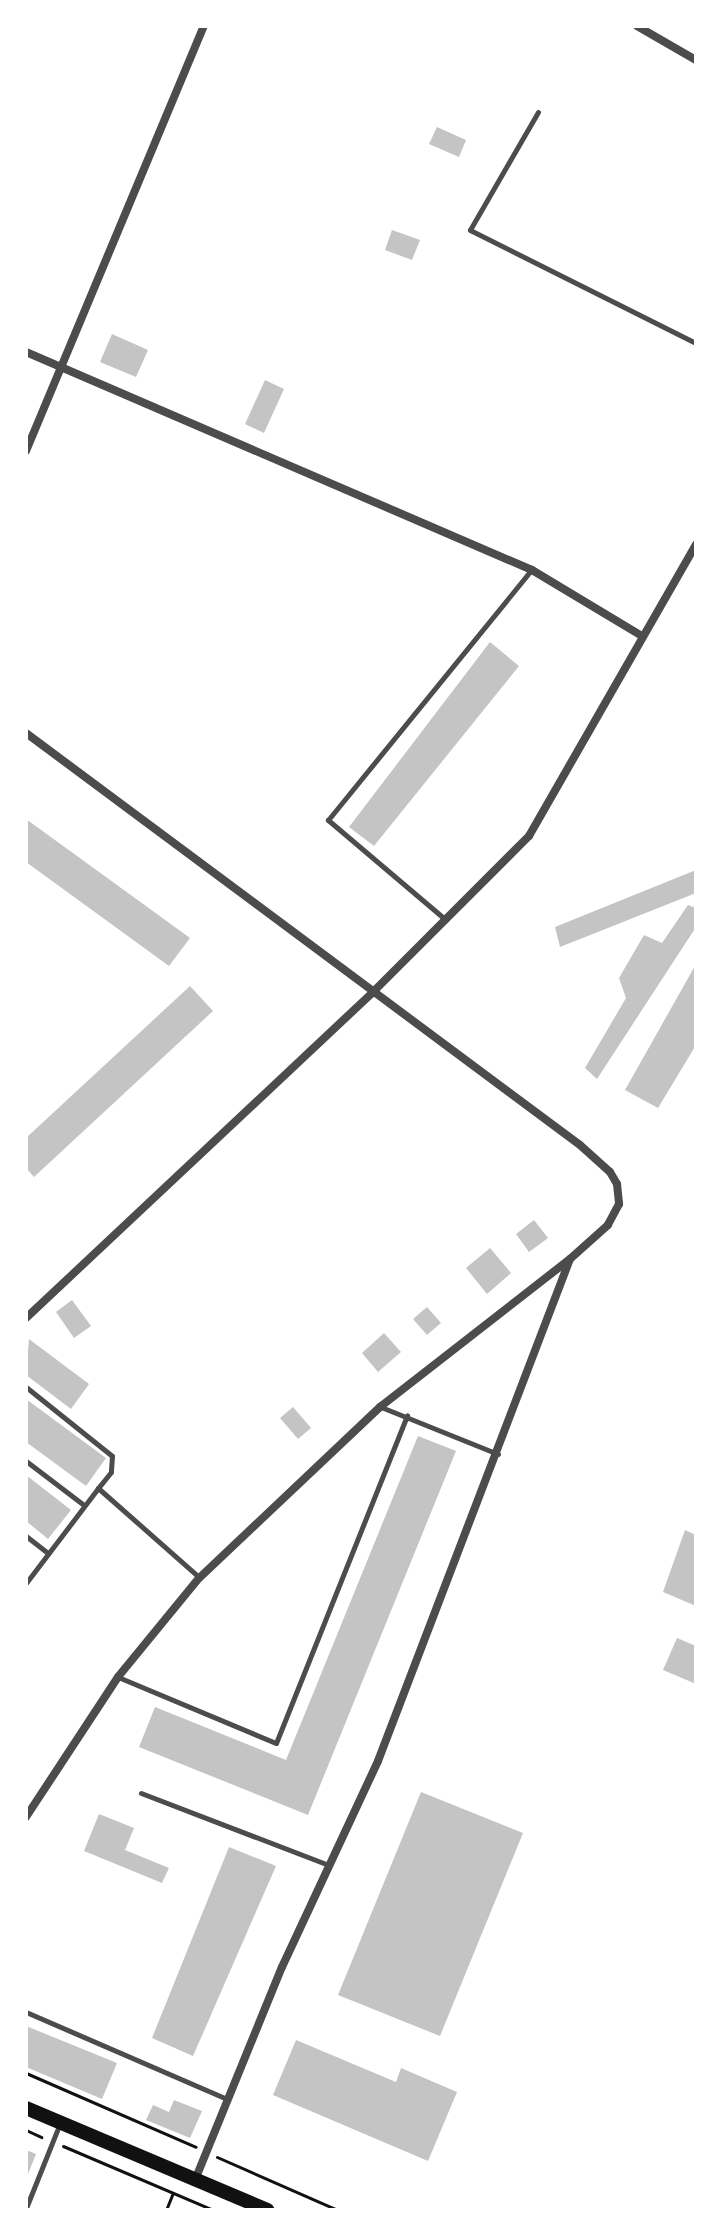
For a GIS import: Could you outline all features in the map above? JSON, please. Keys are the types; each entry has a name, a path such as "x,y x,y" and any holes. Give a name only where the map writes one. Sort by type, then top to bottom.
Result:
{"main road":[{"path":"26,2108 267,2210"}],"street":[{"path":"26,451 204,26"},
{"path":"637,26 696,60"},
{"path":"26,352 532,570 642,636"},
{"path":"26,1318 372,993 529,836 696,544"},
{"path":"26,733 580,1145 617,1184 619,1204 608,1225 570,1259 380,1407 199,1578 118,1677 26,1817"},
{"path":"195,2180 329,1865 378,1761 499,1454 570,1259"}],"lane":[{"path":"538,112 470,230 696,343"},
{"path":"446,920 328,820 532,570"},
{"path":"26,1387 112,1456 111,1472 26,1583"},
{"path":"380,1407 407,1415 499,1454"},
{"path":"118,1677 276,1743 407,1415"},
{"path":"26,1461 84,1505"},
{"path":"98,1488 199,1578"},
{"path":"26,1536 48,1553"},
{"path":"141,1793 329,1865"},
{"path":"26,2012 227,2099"},
{"path":"26,2208 60,2122"}],"path":[{"path":"26,2073 338,2210"},
{"path":"26,2130 213,2210"},
{"path":"166,2210 173,2193"}],"building":[{"path":"437,127 466,140 459,157 429,144"},
{"path":"392,230 420,240 412,260 385,250"},
{"path":"112,334 148,350 136,377 100,362"},
{"path":"265,380 284,389 264,433 245,424"},
{"path":"490,642 519,666 374,846 349,827"},
{"path":"26,819 190,938 169,966 26,862"},
{"path":"696,870 696,893 560,947 555,927"},
{"path":"688,905 696,908 696,927 597,1079 585,1068 626,998 619,978 644,935 662,943"},
{"path":"696,964 696,1045 658,1108 625,1090"},
{"path":"190,986 213,1011 34,1177 26,1168 26,1138"},
{"path":"534,1220 548,1238 529,1252 516,1234"},
{"path":"490,1248 511,1273 487,1294 466,1268"},
{"path":"72,1300 91,1326 74,1338 56,1312"},
{"path":"427,1307 441,1323 427,1335 413,1319"},
{"path":"384,1333 401,1352 378,1372 362,1353"},
{"path":"29,1339 89,1384 71,1409 26,1375"},
{"path":"26,1399 106,1458 86,1486 26,1442"},
{"path":"293,1407 311,1428 298,1439 280,1418"},
{"path":"418,1436 456,1451 308,1815 139,1747 155,1707 286,1760"},
{"path":"26,1475 71,1510 48,1539 26,1521"},
{"path":"685,1530 696,1535 696,1606 663,1592"},
{"path":"677,1638 696,1646 696,1684 663,1670"},
{"path":"421,1792 523,1833 440,2036 338,1995"},
{"path":"99,1814 134,1828 125,1850 169,1868 162,1883 84,1851"},
{"path":"229,1847 276,1866 193,2056 152,2038"},
{"path":"26,2026 117,2063 102,2099 26,2067"},
{"path":"296,2040 396,2082 401,2068 457,2092 428,2161 273,2095"},
{"path":"174,2100 202,2111 190,2138 146,2120 153,2105 169,2112"},
{"path":"26,2150 36,2154 26,2179"}]}
